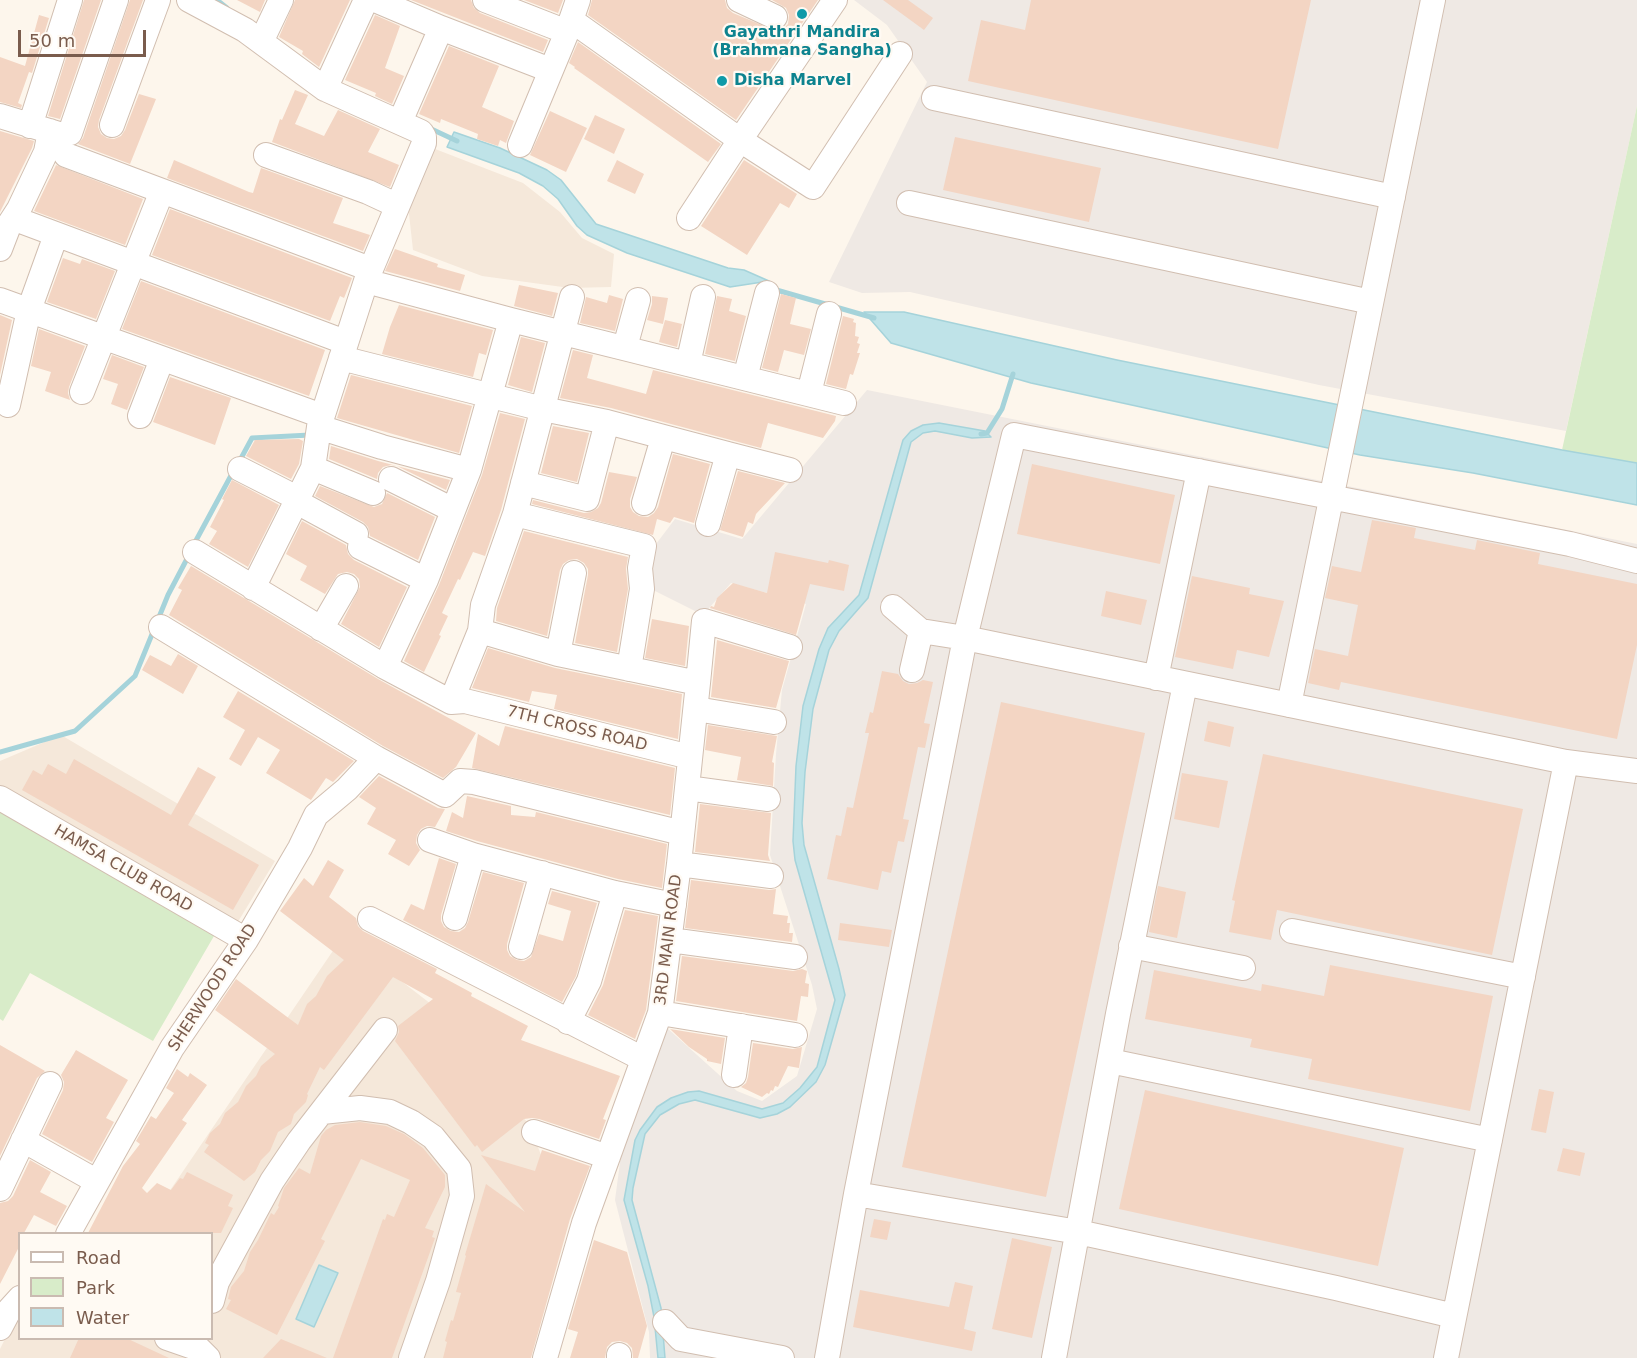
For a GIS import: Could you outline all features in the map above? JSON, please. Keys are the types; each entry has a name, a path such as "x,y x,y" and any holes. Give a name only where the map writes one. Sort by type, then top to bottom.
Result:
{"street":[{"path":"0,249 10,223 46,152 40,129 70,0"},
{"path":"0,116 62,135 70,133 116,0"},
{"path":"112,125 158,0"},
{"path":"189,0 245,30 325,90 421,132 424,137 424,143 412,174 396,205 368,275 320,422 313,468 254,588"},
{"path":"261,42 281,0"},
{"path":"325,90 366,0"},
{"path":"375,0 550,70"},
{"path":"484,0 572,17 740,140 813,187 900,54"},
{"path":"739,0 775,17"},
{"path":"689,218 836,0"},
{"path":"1289,705 1433,0"},
{"path":"520,145 572,17"},
{"path":"403,115 441,28"},
{"path":"934,98 1393,197"},
{"path":"66,155 162,191 368,275 511,320 844,403"},
{"path":"266,155 368,192 396,205"},
{"path":"82,392 162,191"},
{"path":"909,203 1371,302"},
{"path":"18,220 134,263 343,350 490,395 607,422 790,470"},
{"path":"8,405 29,310 56,235"},
{"path":"745,378 767,293"},
{"path":"458,701 480,631 483,605 524,483 572,297"},
{"path":"688,364 703,297"},
{"path":"0,300 162,359 382,447 469,470"},
{"path":"625,347 638,300"},
{"path":"809,393 829,314"},
{"path":"385,667 426,580 469,470 511,320"},
{"path":"140,416 162,359"},
{"path":"524,483 587,499 607,422"},
{"path":"828,1358 856,1194 965,638 1014,435 1570,544 1637,561"},
{"path":"644,504 663,438"},
{"path":"708,524 728,454"},
{"path":"313,468 382,486 453,510"},
{"path":"240,469 298,501 358,541 426,580"},
{"path":"1156,678 1199,471"},
{"path":"515,514 644,546 640,568 642,589 629,669"},
{"name":"7TH CROSS ROAD","path":"195,552 385,667 458,701 690,757"},
{"path":"558,654 574,573"},
{"path":"321,629 346,586"},
{"path":"893,607 921,631 965,638 1566,762 1637,771"},
{"name":"3RD MAIN ROAD","path":"545,1358 584,1223 660,1013 679,864 704,621 790,647"},
{"path":"161,627 376,758 445,795 460,781 474,782 682,833"},
{"path":"480,631 558,654 698,683"},
{"path":"912,670 921,631"},
{"path":"1054,1358 1131,946 1185,684"},
{"path":"696,709 774,722"},
{"name":"SHERWOOD ROAD","path":"69,1232 172,1048 246,940 300,848 316,815 348,789 376,758"},
{"path":"1446,1358 1566,762"},
{"path":"687,788 768,799"},
{"name":"HAMSA CLUB ROAD","path":"0,798 246,940"},
{"path":"430,840 472,855 615,893 674,905"},
{"path":"455,918 472,855"},
{"path":"679,864 771,876"},
{"path":"521,947 542,873"},
{"path":"568,1022 589,981 615,893"},
{"path":"370,919 643,1059"},
{"path":"1292,931 1523,977"},
{"path":"670,940 795,957"},
{"path":"1131,946 1243,968"},
{"path":"660,1013 795,1035"},
{"path":"734,1075 741,1026"},
{"path":"213,1297 217,1282 272,1181 299,1141 385,1030"},
{"path":"1110,1061 1490,1140"},
{"path":"0,1189 50,1084"},
{"path":"322,1112 360,1108 390,1112 411,1122 433,1137 459,1169 462,1196 438,1281 411,1358"},
{"path":"534,1132 608,1157"},
{"path":"23,1140 96,1181"},
{"path":"856,1194 1078,1232 1454,1316"},
{"path":"0,1328 10,1309 18,1301"},
{"path":"665,1322 681,1339 782,1358"},
{"path":"177,1340 202,1345"}],"shaded area":[{"path":"854,0 1637,0 1637,106 1566,431 1319,385 910,292 862,293 829,282 927,82 887,25"},
{"path":"430,147 523,183 560,212 582,238 614,254 611,287 570,288 482,276 413,250 408,205"},
{"path":"867,390 1637,544 1637,1358 650,1358 649,1332 615,1200 621,1155 666,1027 737,1091 762,1101 797,1076 817,1009 812,985 770,855 782,690 806,604 731,583 703,615 649,588 646,567 656,544 675,519 742,539"},
{"path":"61,735 275,861 236,925 0,787 0,761"},
{"path":"343,936 453,1021 529,1125 552,1182 500,1358 0,1358 0,1349 18,1313 18,1340 213,1340 213,1232 142,1232"}],"green space":[{"path":"1637,106 1637,465 1562,450"},
{"path":"0,812 214,936 153,1041 30,973 3,1021 0,1019"}],"water":[{"path":"454,132 500,148 547,170 561,180 596,224 728,268 744,270 769,281 730,287 627,253 587,235 577,226 558,199 543,186 519,173 447,147"},
{"path":"864,312 904,312 1117,360 1562,450 1637,463 1637,505 1473,473 1360,455 1031,383 891,343"},
{"path":"939,423 985,431 991,437 972,438 935,431 923,433 911,442 868,598 839,631 829,650 813,709 805,772 802,823 804,845 845,995 825,1065 816,1082 790,1107 777,1114 760,1118 695,1100 679,1104 660,1115 645,1134 632,1200 661,1308 665,1358 658,1358 648,1286 624,1200 635,1140 657,1107 671,1098 699,1091 762,1109 783,1103 800,1088 817,1067 835,1000 795,860 793,841 796,766 803,706 819,649 828,628 859,595 903,440 911,431 923,425"},
{"path":"319,1265 338,1273 314,1327 296,1319"}],"building":[{"path":"84,0 101,0 60,119 48,116"},
{"path":"130,0 143,0 98,127 101,134 107,138 114,139 121,136 139,94 156,99 130,164 78,144 83,138"},
{"path":"237,0 265,0 260,12"},
{"path":"295,0 350,0 319,67 302,54 303,51 279,37"},
{"path":"411,0 471,0 474,8 480,13 548,40 543,52"},
{"path":"524,0 563,0 558,13"},
{"path":"592,0 725,0 727,8 733,13 776,31 788,24 789,15 786,8 772,0 818,0 736,120 588,15"},
{"path":"883,0 908,0 933,18 924,30"},
{"path":"1031,0 1311,0 1278,149 968,81 981,20 1025,30"},
{"path":"39,15 49,18 32,73 29,72 18,103 22,105 21,108 0,102 0,57 25,66"},
{"path":"375,15 400,26 385,68 404,76 392,104 375,96 376,93 345,80"},
{"path":"578,42 721,144 708,162 574,68 569,63"},
{"path":"449,46 499,66 482,107 514,121 506,143 500,140 498,146 477,139 478,134 441,119 440,123 419,114"},
{"path":"295,90 308,95 295,124 324,136 338,110 380,129 368,152 399,165 390,187 272,142 280,119 282,120"},
{"path":"550,111 587,128 566,172 530,155"},
{"path":"595,115 625,129 614,154 584,139"},
{"path":"0,131 34,141 0,212"},
{"path":"955,137 1101,168 1089,222 943,190"},
{"path":"174,160 253,193 261,168 343,198 333,223 370,235 363,251 167,178"},
{"path":"617,160 644,174 635,194 607,181"},
{"path":"744,160 797,194 789,208 780,203 747,255 701,226"},
{"path":"56,165 143,199 125,245 34,211"},
{"path":"170,209 352,278 344,298 340,296 330,321 152,255"},
{"path":"395,249 438,264 437,267 465,275 460,291 385,271"},
{"path":"63,258 80,264 82,259 115,271 96,319 47,302"},
{"path":"141,281 325,350 309,396 122,329"},
{"path":"519,285 558,293 552,316 514,306"},
{"path":"781,294 796,298 790,324 811,329 804,355 784,350 778,372 762,368"},
{"path":"609,295 623,299 615,331 580,323 586,297 607,303"},
{"path":"652,296 668,298 663,324 647,320"},
{"path":"717,296 732,299 729,311 746,316 735,361 705,354"},
{"path":"399,305 493,330 486,355 479,353 473,377 382,354"},
{"path":"0,315 12,320 0,375"},
{"path":"843,316 854,319 855,336 859,337 857,343 860,344 857,353 860,353 846,389 826,384"},
{"path":"665,320 682,324 677,347 659,342"},
{"path":"39,329 85,346 69,387 70,400 45,391 51,372 31,366"},
{"path":"521,337 545,343 532,392 508,385"},
{"path":"573,350 593,355 587,378 646,394 653,370 836,416 835,421 823,438 768,423 761,448 611,408 560,398"},
{"path":"112,355 144,367 127,410 111,404 118,384 103,379"},
{"path":"351,375 472,406 459,453 337,418"},
{"path":"170,377 231,398 215,445 153,422"},
{"path":"500,413 525,419 501,510 485,556 473,552 460,580 458,579 442,613 448,616 439,635 441,636 424,672 404,661 439,585 482,475"},
{"path":"553,426 589,433 577,482 541,473"},
{"path":"299,439 303,441 299,464 291,479 246,456 255,440"},
{"path":"331,446 397,466 383,467 377,479 329,459"},
{"path":"673,454 710,464 694,523 674,517 670,523 657,519 653,535 532,504 533,500 584,513 591,512 601,503 609,472 637,477 630,499 630,507 639,516 648,517 658,507"},
{"path":"1032,464 1175,495 1160,564 1017,534"},
{"path":"397,466 450,480 446,490"},
{"path":"738,471 785,483 756,514 753,524 748,522 743,537 720,530"},
{"path":"232,480 279,505 248,567 209,544 217,531 210,527"},
{"path":"320,486 374,507 382,504 387,493 435,517 418,560 370,536 368,527 363,522 315,496"},
{"path":"1372,520 1416,528 1414,538 1475,550 1477,540 1540,553 1538,564 1637,584 1637,645 1617,739 1341,682 1339,690 1308,683 1315,649 1348,656 1358,605 1325,598 1332,566 1361,572"},
{"path":"302,521 346,545 348,554 354,560 407,587 379,647 341,624 360,587 359,579 354,574 347,572 338,574 325,594 300,580 307,566 286,554"},
{"path":"524,531 628,557 626,569 628,589 617,652 575,643 588,575 588,569 584,563 577,559 569,560 560,570 547,636 496,621 497,608"},
{"path":"775,552 849,565 844,591 810,584 796,635 710,608 714,607 717,598 733,583 767,593"},
{"path":"191,566 378,679 476,733 456,767 443,778 383,746 169,615 182,590 178,588"},
{"path":"1192,576 1250,588 1249,594 1284,601 1269,657 1237,650 1233,669 1175,657"},
{"path":"1106,591 1147,600 1141,625 1101,616"},
{"path":"652,619 689,626 685,666 645,658"},
{"path":"717,640 789,661 776,708 711,697"},
{"path":"488,648 555,668 682,694 678,739 554,709 557,695 532,691 529,702 472,688"},
{"path":"178,654 198,666 183,694 142,670 150,655 171,666"},
{"path":"882,671 898,674 903,681 909,684 923,680 933,682 924,723 930,724 925,748 918,747 903,819 909,820 904,842 898,841 891,873 882,871 878,890 827,879 836,835 841,836 847,807 853,808 869,733 865,733 870,712 873,713"},
{"path":"238,691 354,761 333,782 326,778 311,800 266,773 280,750 258,737 241,766 229,759 245,730 223,717"},
{"path":"1001,702 1145,733 1046,1197 902,1167"},
{"path":"1208,721 1234,727 1230,747 1204,741"},
{"path":"708,725 777,736 772,762 774,763 773,786 737,780 741,757 705,750"},
{"path":"505,726 675,768 670,815 472,768 478,734 499,746"},
{"path":"1263,754 1523,809 1492,955 1277,910 1271,940 1229,932 1235,901 1232,900"},
{"path":"74,759 171,815 198,767 216,777 188,825 259,865 233,910 22,790 33,770 42,775 48,764 66,774"},
{"path":"1182,773 1228,781 1219,828 1174,819"},
{"path":"379,776 438,808 445,809 435,827 427,826 417,835 416,843 420,850 409,866 388,854 396,840 367,824 376,808 359,797"},
{"path":"467,796 511,806 511,815 535,817 536,812 667,844 662,888 618,879 446,831 452,812 463,818"},
{"path":"700,804 771,813 768,855 770,861 695,852"},
{"path":"439,858 456,864 441,915 444,927 451,931 459,932 465,928 483,872 524,883 507,944 510,956 517,960 524,961 531,957 539,934 563,941 571,911 548,904 552,891 597,903 576,976 562,1002 403,920 411,904 424,910"},
{"path":"328,860 344,870 329,897 356,918 358,926 363,931 437,969 435,973 472,993 471,996 528,1026 521,1040 620,1076 603,1119 606,1120 599,1139 532,1118 524,1119 482,1152 477,1145 475,1147 395,1041 399,1032 398,1026 433,999 393,977 324,1070 320,1067 307,1094 306,1102 294,1114 291,1124 278,1132 270,1151 261,1160 255,1172 244,1181 204,1152 209,1145 205,1143 210,1133 220,1124 225,1113 238,1102 246,1086 256,1076 261,1066 275,1054 215,1010 236,979 298,1025 307,1004 316,996 327,976 344,960 280,911 304,878 313,886"},
{"path":"691,880 776,889 773,914 788,916 789,933 793,933 792,942 685,928"},
{"path":"1158,886 1186,892 1177,938 1149,932"},
{"path":"625,910 658,916 646,1010 635,1039 588,1015 603,985"},
{"path":"840,923 892,930 889,947 838,940"},
{"path":"682,956 793,971 802,969 807,971 805,983 809,984 808,997 801,996 797,1021 676,1001"},
{"path":"1330,965 1493,996 1470,1111 1308,1079 1312,1059 1250,1047 1252,1039 1145,1019 1154,970 1261,991 1262,984 1324,996"},
{"path":"670,1029 725,1038 721,1064 707,1061"},
{"path":"753,1043 793,1049 802,1047 799,1068 788,1066 778,1087 775,1086 773,1091 771,1090 769,1094 762,1097 741,1087 746,1083 748,1077"},
{"path":"0,1045 45,1071 37,1078 0,1156"},
{"path":"76,1050 128,1080 106,1118 114,1122 92,1162 42,1134 63,1090 64,1082 61,1075"},
{"path":"177,1069 188,1077 190,1073 207,1085 182,1120 187,1123 142,1188 147,1193 157,1183 171,1190 187,1172 233,1195 228,1206 233,1208 221,1233 89,1232 123,1166 140,1144 136,1141 151,1116 156,1119 174,1093 166,1088"},
{"path":"1539,1089 1554,1092 1546,1133 1531,1130"},
{"path":"1145,1090 1404,1148 1378,1266 1119,1209"},
{"path":"360,1122 386,1126 404,1134 423,1148 445,1175 445,1187 425,1228 434,1231 432,1237 435,1238 392,1358 333,1358 383,1219 385,1220 387,1214 394,1217 410,1180 361,1159 321,1239 325,1241 277,1335 226,1309 231,1300 228,1299 231,1287 244,1271 250,1252 271,1213 274,1215 279,1207 284,1188 299,1168 310,1174 321,1136 335,1125"},
{"path":"1563,1148 1585,1153 1580,1176 1557,1171"},
{"path":"542,1150 590,1166 570,1219 531,1358 443,1358 447,1342 445,1341 461,1293 456,1292 465,1255 486,1184 525,1212 481,1155 535,1171"},
{"path":"30,1160 51,1172 40,1192 67,1206 56,1226 34,1215 25,1232 18,1232 18,1249 0,1284 0,1203 8,1201 13,1196"},
{"path":"874,1219 891,1222 887,1240 870,1237"},
{"path":"1012,1238 1052,1247 1032,1338 992,1329"},
{"path":"594,1240 627,1252 647,1326 638,1358 633,1358 632,1348 620,1341 612,1342 607,1347 605,1358 570,1358 578,1332 568,1329"},
{"path":"955,1282 973,1286 964,1329 976,1332 972,1351 853,1327 860,1290 949,1307"},
{"path":"281,1339 327,1358 263,1358"},
{"path":"78,1340 130,1340 169,1358 70,1358"}],"waterway":[{"path":"217,0 227,8"},
{"path":"427,127 457,141"},
{"path":"773,289 874,318"},
{"path":"981,434 987,433 1002,409 1013,374"},
{"path":"239,462 252,438 310,435"},
{"path":"193,546 234,470"},
{"path":"0,752 75,731 135,676 168,595 189,555"}],"place":[{"name":"Gayathri Mandira (Brahmana Sangha)","path":"802,14"},
{"name":"Disha Marvel","path":"722,81"}]}
